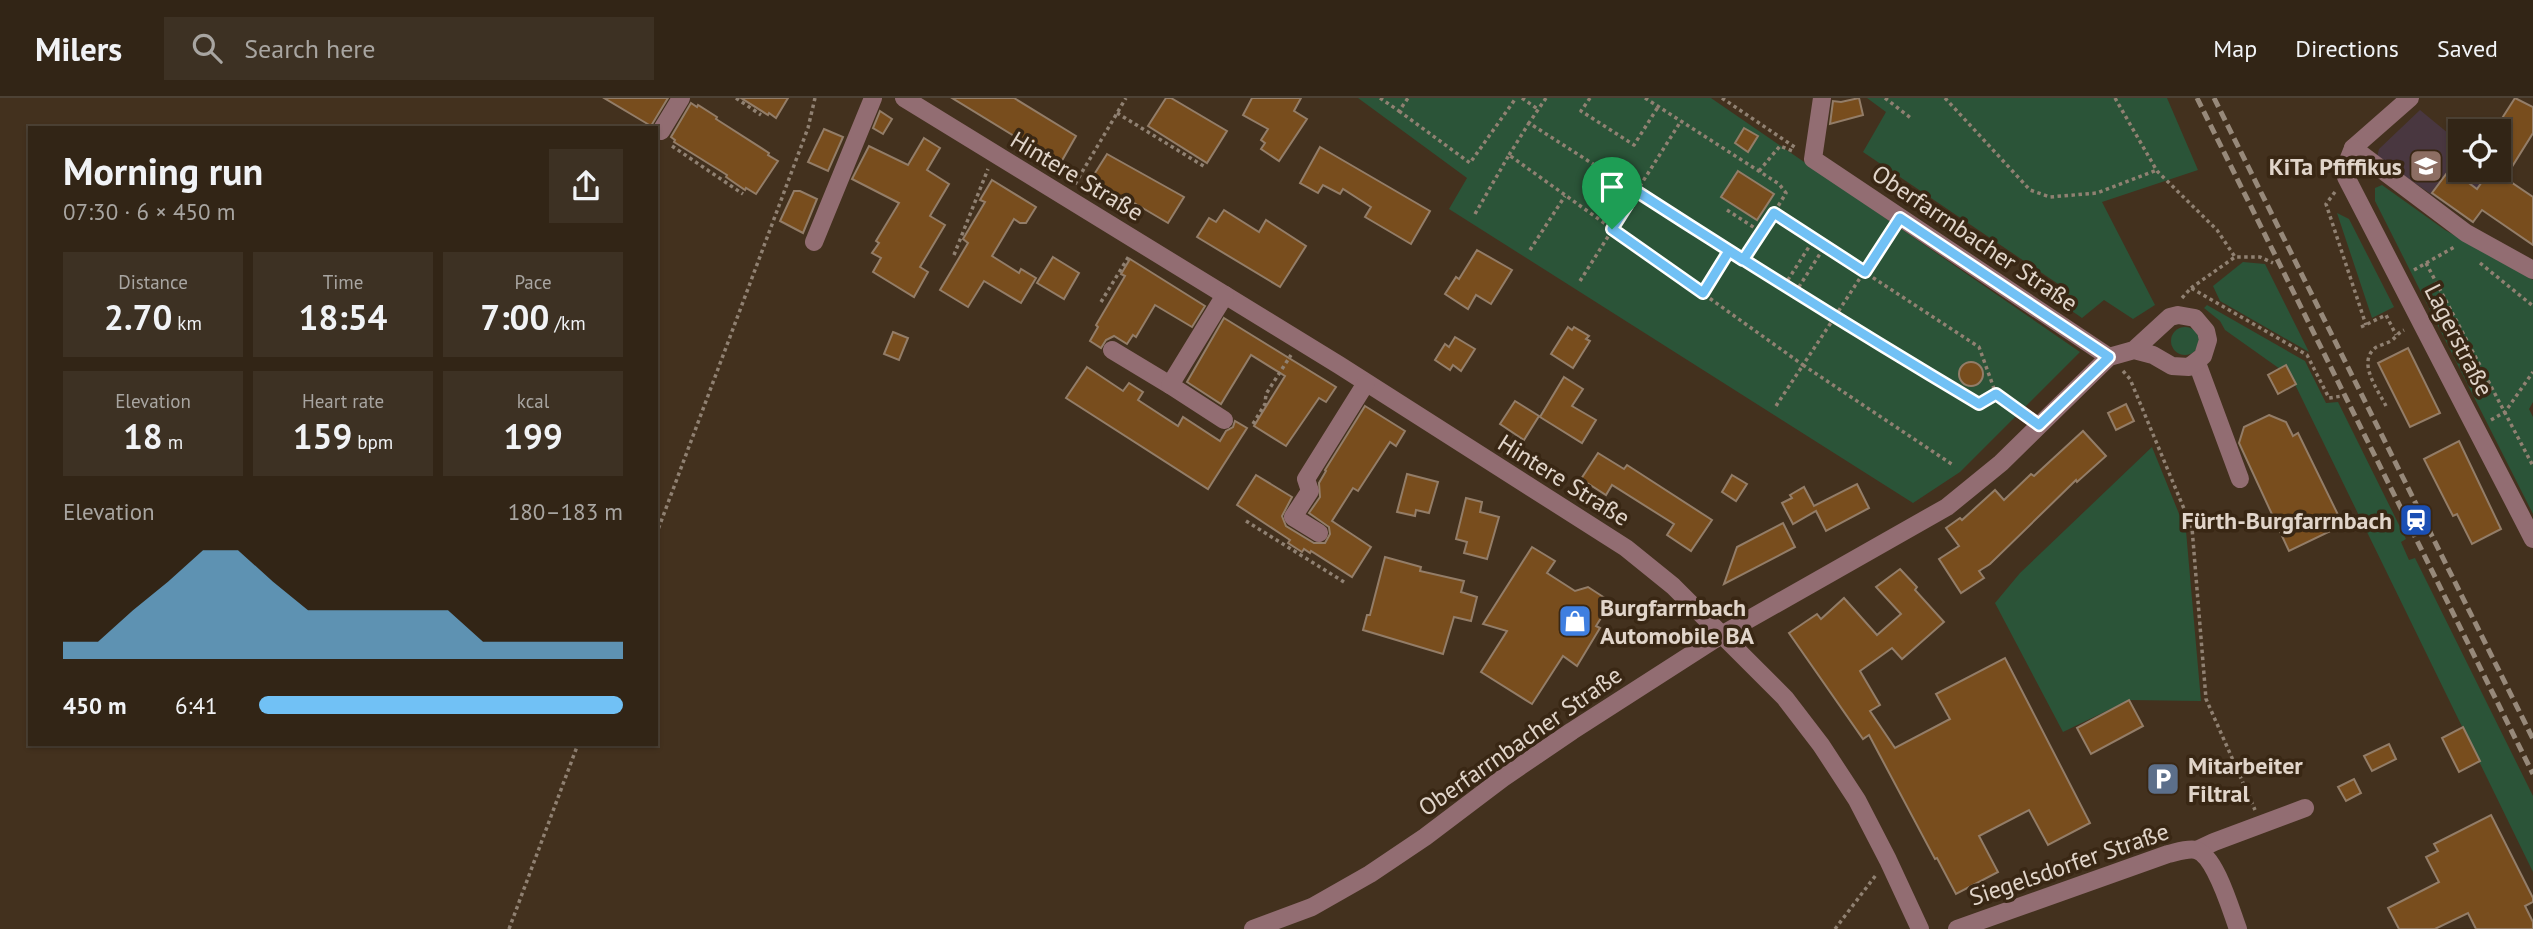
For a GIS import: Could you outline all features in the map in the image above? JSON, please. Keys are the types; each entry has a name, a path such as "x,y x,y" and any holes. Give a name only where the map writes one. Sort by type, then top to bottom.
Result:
{"street":[{"path":"661,131 681,98"},
{"path":"814,242 873,98"},
{"name":"Hintere Straße","path":"904,98 1366,383 1626,548 1673,586 1785,698 1821,745 1857,800 1920,929"},
{"path":"1813,159 1822,98"},
{"path":"2410,98 2350,156 2466,233 2533,270"},
{"name":"Lagerstraße","path":"2350,156 2346,177 2533,539"},
{"name":"Oberfarrnbacher Straße","path":"1813,159 2109,357"},
{"path":"1170,385 1225,295"},
{"name":"Oberfarrnbacher Straße","path":"1253,929 1312,907 1370,874 1572,731 1723,634 1947,507 2001,463 2109,357 2134,350 2170,317 2187,315 2202,324 2208,340 2207,349 2197,363"},
{"path":"1112,350 1224,420"},
{"path":"2134,350 2154,355 2172,366 2189,367 2197,363 2240,479"},
{"path":"1319,533 1293,517 1310,491 1306,479 1366,383"},
{"name":"Siegelsdorfer Straße","path":"1957,929 2168,854 2197,850 2305,808"},
{"name":"Siegelsdorfer Straße","path":"2197,850 2208,858 2238,929"}],"path":[{"path":"736,98 761,115"},
{"path":"658,530 803,141 815,98"},
{"path":"1066,198 1126,98"},
{"path":"1380,98 1470,163 1516,98"},
{"path":"1399,111 1408,98"},
{"path":"1522,98 1539,110"},
{"path":"1475,214 1508,155 1546,98"},
{"path":"1590,98 1581,111 1634,145 1658,107"},
{"path":"1645,98 1779,184 1786,193 1743,260"},
{"path":"1722,98 1813,159"},
{"path":"1885,98 1912,120"},
{"path":"1945,98 2029,190 2050,197 2097,193 2157,170"},
{"path":"2115,98 2157,170 2217,230 2235,257"},
{"path":"1117,113 1205,167"},
{"path":"1580,281 1681,121"},
{"path":"1530,124 1834,318 1979,404 1996,394"},
{"path":"661,131 665,141 743,194"},
{"path":"1759,172 1780,146 1813,159"},
{"path":"954,255 986,173 996,155"},
{"path":"1508,155 1803,365 1953,465"},
{"path":"1530,250 1565,196"},
{"path":"1727,210 1762,232"},
{"path":"1774,213 1979,346 1996,394 2039,425"},
{"path":"1776,406 1900,218"},
{"path":"2332,218 2364,326 2386,315 2396,334 2393,340 2375,348 2369,356 2367,366 2386,406"},
{"path":"1784,286 1814,239"},
{"path":"1101,302 1139,241"},
{"path":"2401,279 2458,245"},
{"path":"1795,293 1825,246"},
{"path":"1703,293 1729,251"},
{"path":"2191,288 2235,257 2260,257 2273,264"},
{"path":"2479,262 2533,306"},
{"path":"2426,263 2533,466"},
{"path":"2216,304 2309,353 2329,398 2342,396"},
{"path":"1252,424 1265,404 1266,394 1299,341"},
{"path":"2109,357 2130,379 2192,528 2206,699 2261,823"},
{"path":"2476,428 2505,412 2533,372"},
{"path":"1246,521 1343,582"},
{"path":"509,929 577,746"},
{"path":"1835,929 1888,860"}],"shaded area":[{"name":"KiTa Pfiffikus","path":"2420,110 2448,133 2448,182 2501,182 2473,223 2377,157 2379,149"}],"green space":[{"path":"1358,98 1711,98 2080,352 1960,472 1913,503 1449,209 1467,178"},
{"path":"1867,98 2167,98 2198,170 2102,202 2155,305 2133,319 2104,300 2082,318 2056,300 2064,288 1863,152 1886,112"},
{"path":"2382,185 2445,230 2533,280 2533,402 2529,409 2533,417 2533,514 2375,201 2375,188"},
{"path":"2337,213 2349,219 2394,307 2372,318"},
{"path":"2243,262 2265,264 2309,352 2220,301 2213,286"},
{"path":"2207,305 2305,361 2326,403 2338,402 2406,539 2401,542 2409,560 2415,558 2533,796 2533,872 2286,366 2280,369 2225,330 2220,321 2204,308"},
{"path":"2185,327 2195,331 2199,341 2195,351 2185,355 2175,351 2171,341 2175,331"},
{"path":"2152,447 2186,531 2201,701 2129,700 2063,732 1995,603 2020,573"}],"building":[{"path":"604,98 668,98 651,126"},
{"path":"741,98 788,98 776,118"},
{"path":"952,98 1014,98 1076,136 1060,164"},
{"path":"1166,98 1171,98 1227,131 1207,163 1148,126"},
{"path":"1252,98 1301,98 1294,111 1307,119 1279,161 1261,149 1265,143 1261,140 1268,129 1243,115"},
{"path":"1859,98 1863,115 1830,124 1833,101"},
{"path":"2515,98 2533,107 2533,133 2511,168 2511,119 2502,119"},
{"path":"691,103 717,117 716,119 778,161 756,194 746,188 745,190 726,177 727,175 674,142 671,137"},
{"path":"880,111 892,119 883,134 873,128"},
{"path":"1744,128 1758,136 1748,152 1735,143"},
{"path":"824,129 843,137 828,171 808,162"},
{"path":"924,138 940,148 927,170 949,184 930,216 945,225 920,267 928,272 914,297 873,272 881,258 872,253 879,243 876,241 899,203 852,179 869,146 908,165"},
{"path":"1320,147 1430,211 1411,244 1365,217 1371,207 1343,189 1340,194 1323,185 1318,193 1300,183"},
{"path":"1107,154 1184,197 1168,223 1090,181"},
{"path":"1738,171 1774,194 1757,220 1721,197"},
{"path":"2448,172 2448,182 2468,182 2477,189 2482,182 2511,182 2533,197 2533,245 2482,210 2473,222 2432,193"},
{"path":"992,180 1036,207 1026,223 1014,219 992,256 1019,273 1021,269 1036,278 1021,303 984,281 968,307 940,290 968,243 963,239 985,202 980,200"},
{"path":"794,191 817,199 803,233 780,221"},
{"path":"1224,210 1259,232 1266,220 1306,246 1280,287 1197,237 1209,218 1216,222"},
{"path":"1477,250 1512,270 1491,304 1476,295 1468,309 1445,294 1456,277 1459,279"},
{"path":"1053,257 1079,273 1064,299 1037,283"},
{"path":"1130,259 1205,306 1192,327 1155,305 1136,337 1133,335 1127,344 1114,336 1106,340 1101,348 1090,341 1098,327 1096,325 1125,276 1121,274"},
{"path":"1224,318 1336,387 1326,402 1319,398 1286,446 1254,426 1285,376 1251,355 1221,404 1187,382"},
{"path":"1568,327 1572,330 1574,327 1589,336 1586,339 1590,341 1573,368 1551,354"},
{"path":"893,332 908,338 899,360 884,354"},
{"path":"1455,337 1475,349 1461,371 1453,365 1450,370 1435,360 1445,344 1449,347"},
{"path":"2408,348 2440,413 2410,427 2378,363"},
{"path":"1971,362 1980,365 1983,374 1980,383 1971,386 1962,383 1959,374 1962,365"},
{"path":"2286,365 2296,384 2278,394 2268,375"},
{"path":"1087,367 1123,391 1129,383 1143,392 1138,400 1178,426 1183,417 1220,441 1235,421 1247,428 1208,489 1066,398"},
{"path":"1564,377 1583,389 1572,406 1596,420 1582,443 1540,417"},
{"path":"1515,401 1539,416 1524,440 1500,424"},
{"path":"2126,404 2134,421 2116,430 2108,413"},
{"path":"1365,406 1405,431 1396,446 1390,442 1358,491 1353,488 1332,521 1371,547 1352,577 1311,551 1310,553 1304,549 1302,552 1288,543 1290,540 1237,505 1256,475 1292,497 1282,516 1286,526 1314,543 1325,543 1330,534 1329,527 1309,513 1320,497 1319,483 1325,470"},
{"path":"2269,415 2286,422 2293,436 2298,433 2343,525 2289,551 2239,443 2244,427"},
{"path":"2083,431 2106,456 2077,482 2076,480 1990,564 1979,571 1984,578 1961,593 1939,559 1959,546 1946,528 1960,518 1962,520 1995,490 2004,500"},
{"path":"2459,441 2501,529 2472,544 2457,514 2453,516 2424,459"},
{"path":"1598,453 1624,469 1627,465 1712,520 1691,551 1667,535 1674,524 1612,485 1606,495 1581,479"},
{"path":"1407,474 1438,482 1429,513 1416,510 1415,516 1397,512"},
{"path":"1732,475 1747,484 1736,501 1722,492"},
{"path":"1857,484 1869,508 1826,531 1816,511 1793,524 1782,503 1804,487 1814,506"},
{"path":"1466,498 1482,502 1480,512 1499,517 1487,559 1464,553 1467,542 1456,539"},
{"path":"1783,523 1795,547 1724,584 1737,547"},
{"path":"1532,547 1555,561 1547,573 1575,591 1588,587 1611,602 1596,626 1600,628 1577,666 1563,656 1532,704 1481,672 1507,631 1483,624"},
{"path":"1385,557 1421,567 1420,571 1464,581 1461,592 1477,597 1471,621 1454,617 1443,654 1363,630 1367,615 1370,615"},
{"path":"1900,569 1944,622 1902,659 1892,648 1860,671 1880,705 1870,711 1895,748 1950,719 1936,694 2005,658 2090,823 2048,845 2029,810 1979,836 1998,872 1956,894 1869,735 1863,739 1789,633 1817,614 1821,619 1844,598 1877,635 1901,614 1876,587"},
{"path":"2129,700 2143,726 2091,754 2077,728"},
{"path":"2463,727 2480,761 2459,772 2442,738"},
{"path":"2389,744 2396,759 2372,771 2364,756"},
{"path":"2354,779 2361,793 2346,801 2338,787"},
{"path":"2491,815 2533,898 2533,902 2525,906 2533,922 2533,929 2476,929 2468,913 2435,929 2399,929 2388,908 2439,882 2426,857 2438,851 2434,844"}],"railway":[{"path":"2197,98 2533,774"},
{"path":"2214,98 2533,739"}],"place":[{"name":"KiTa Pfiffikus","path":"2426,166"},
{"name":"Fürth-Burgfarrnbach","path":"2416,520"},
{"name":"Burgfarrnbach Automobile BA","path":"1575,621"},
{"name":"Mitarbeiter Filtral","path":"2163,779"}],"route":[{"path":"1612,229 1636,191 1690,225 1743,260 1834,318 1979,404 1996,394 2039,425 2109,357 1900,218 1865,272 1774,213 1743,260 1729,251 1703,293 1612,229"}]}
